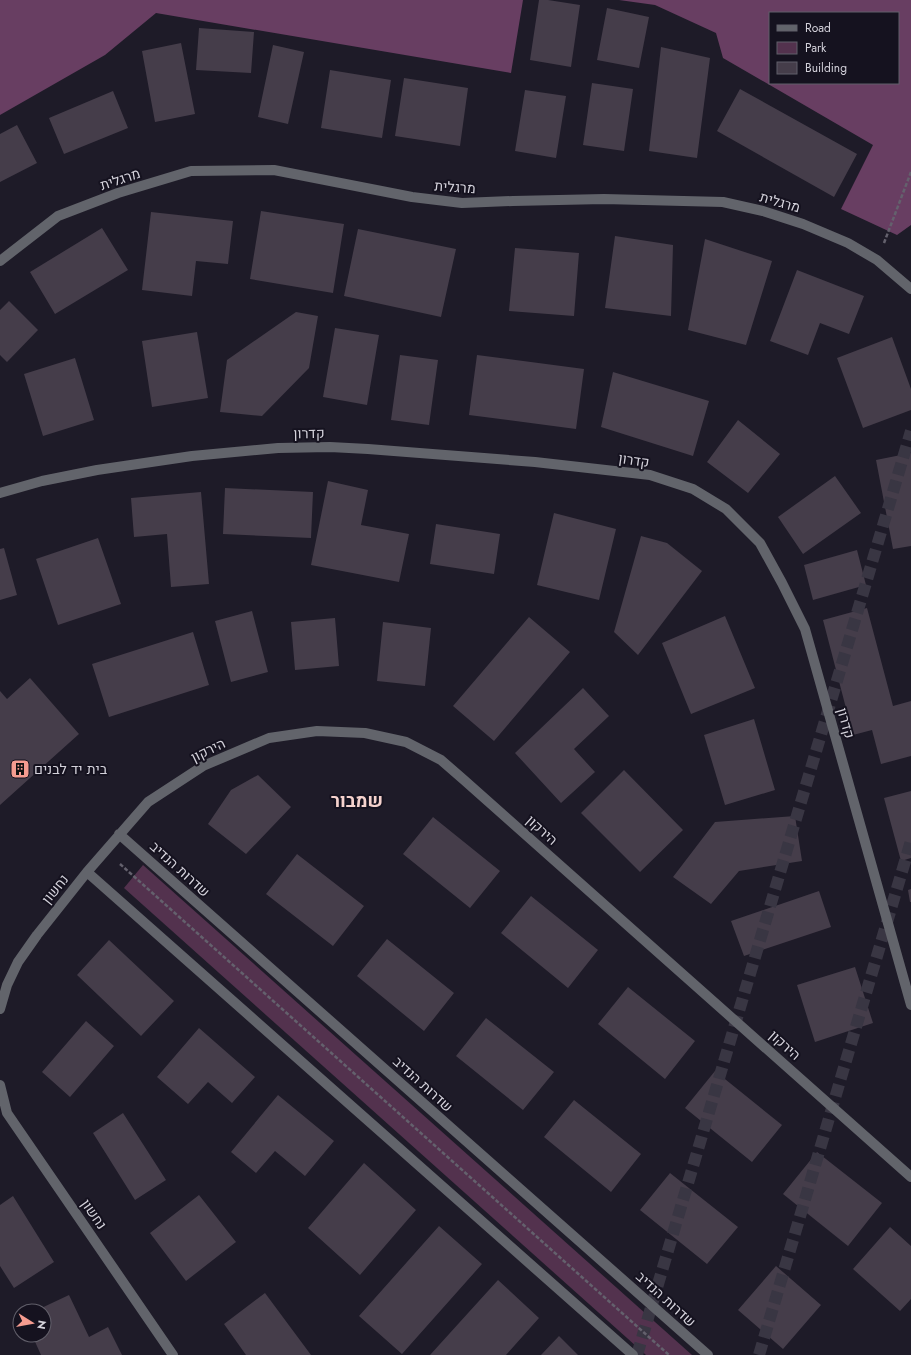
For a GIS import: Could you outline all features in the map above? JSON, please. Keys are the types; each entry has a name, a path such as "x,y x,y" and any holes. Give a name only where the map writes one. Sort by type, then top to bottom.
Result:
{"street":[{"name":"מרגלית","path":"0,261 58,216 118,193 191,171 274,170 412,197 462,203 604,199 723,202 763,211 803,224 848,243 878,260 911,289"},
{"name":"קדרון","path":"0,493 42,481 97,470 184,458 278,448 330,447 535,462 650,475 693,489 726,509 760,543 782,583 804,629 911,1005"},
{"name":"הירקון","path":"102,853 148,802 203,766 269,738 324,732 366,733 406,742 441,760 910,1175"},
{"name":"שדרות הנדיב","path":"120,834 708,1355"},
{"name":"נחשון","path":"0,1009 7,985 18,962 37,934 102,853"},
{"path":"87,872 632,1355"},
{"name":"נחשון","path":"0,1085 7,1113 173,1355"}],"path":[{"path":"878,260 911,172"},
{"path":"120,864 669,1355"}],"green space":[{"path":"143,865 692,1355 646,1355 124,888"}],"shaded area":[{"path":"0,0 523,0 511,73 156,13 105,55 0,115"},
{"path":"619,0 911,0 911,225 897,235 841,209 873,145 723,58 716,33 655,5"}],"building":[{"path":"539,0 580,5 571,67 530,60"},
{"path":"607,8 649,17 639,68 597,60"},
{"path":"199,28 254,32 251,73 196,70"},
{"path":"181,43 195,114 155,122 142,51"},
{"path":"273,45 304,52 288,124 258,117"},
{"path":"661,47 710,58 697,158 649,151"},
{"path":"330,70 391,80 382,138 321,128"},
{"path":"404,78 468,88 460,146 395,136"},
{"path":"592,83 633,89 624,151 583,145"},
{"path":"740,89 857,154 834,197 717,131"},
{"path":"525,90 566,96 556,158 515,151"},
{"path":"113,91 128,128 64,154 49,118"},
{"path":"17,125 37,163 0,182 0,134"},
{"path":"261,211 344,224 333,293 250,279"},
{"path":"151,212 233,221 228,264 196,261 192,296 142,290"},
{"path":"102,228 128,270 55,314 30,272"},
{"path":"358,229 456,249 441,317 344,296"},
{"path":"615,236 673,245 671,316 605,308"},
{"path":"705,239 772,261 746,345 688,330"},
{"path":"515,248 579,253 574,316 509,311"},
{"path":"797,270 864,296 849,334 820,323 808,355 770,341"},
{"path":"9,301 38,330 7,362 0,355 0,310"},
{"path":"296,312 318,316 309,368 262,416 220,412 227,360"},
{"path":"335,328 379,335 367,405 323,397"},
{"path":"197,332 208,398 152,407 142,341"},
{"path":"892,337 911,389 911,410 863,428 837,358"},
{"path":"400,355 438,360 429,425 391,420"},
{"path":"477,355 584,369 576,429 469,415"},
{"path":"75,358 94,420 43,436 24,374"},
{"path":"613,372 709,401 693,456 601,427"},
{"path":"738,420 780,454 748,493 707,462"},
{"path":"911,453 911,546 893,549 876,460"},
{"path":"835,476 861,513 803,554 778,517"},
{"path":"328,481 368,490 361,525 409,534 399,582 311,565"},
{"path":"225,488 313,492 311,538 223,534"},
{"path":"201,492 209,584 171,587 167,534 134,537 131,498"},
{"path":"554,513 616,529 599,600 537,585"},
{"path":"436,524 500,534 494,574 430,564"},
{"path":"641,536 667,543 702,571 638,655 614,632"},
{"path":"98,538 121,604 58,625 36,559"},
{"path":"4,548 17,595 0,600 0,549"},
{"path":"857,550 866,585 813,600 804,565"},
{"path":"867,608 893,706 911,701 911,756 881,764 872,730 853,735 823,620"},
{"path":"252,611 268,672 231,682 215,621"},
{"path":"725,616 755,688 691,714 662,643"},
{"path":"529,617 570,652 494,741 453,706"},
{"path":"335,618 339,666 295,670 291,622"},
{"path":"383,622 431,628 425,686 377,681"},
{"path":"193,632 209,685 109,717 92,664"},
{"name":"בית יד לבנים","path":"30,678 79,734 0,805 0,691 7,699"},
{"path":"583,688 609,716 574,749 595,772 561,803 515,753"},
{"path":"754,719 775,790 725,805 704,735"},
{"path":"624,770 683,830 640,872 581,813"},
{"path":"258,775 291,807 246,854 208,824 231,790"},
{"path":"911,791 911,858 901,861 884,798"},
{"path":"795,816 802,861 739,871 711,904 673,877 715,822"},
{"path":"433,817 500,871 470,908 403,854"},
{"path":"297,854 364,906 333,946 266,894"},
{"path":"911,889 911,902 910,902 908,890"},
{"path":"819,891 831,927 744,956 731,921"},
{"path":"531,896 598,950 568,988 501,933"},
{"path":"387,939 454,993 424,1031 357,976"},
{"path":"109,940 174,1001 141,1036 77,975"},
{"path":"855,967 873,1023 815,1042 797,985"},
{"path":"628,987 695,1041 665,1079 598,1024"},
{"path":"486,1018 554,1072 523,1110 456,1056"},
{"path":"86,1021 114,1046 70,1097 42,1072"},
{"path":"199,1028 255,1077 232,1103 208,1082 188,1104 157,1077"},
{"path":"715,1071 782,1125 752,1162 685,1108"},
{"path":"278,1095 334,1141 305,1176 275,1151 256,1173 231,1152"},
{"path":"574,1100 641,1154 611,1192 544,1137"},
{"path":"123,1113 166,1180 135,1200 93,1133"},
{"path":"817,1152 882,1203 848,1246 783,1194"},
{"path":"364,1163 416,1210 360,1275 308,1228"},
{"path":"670,1173 738,1227 707,1264 640,1210"},
{"path":"199,1195 236,1242 186,1281 150,1233"},
{"path":"13,1196 54,1262 14,1288 0,1266 0,1205"},
{"path":"439,1226 482,1264 402,1354 359,1316"},
{"path":"890,1227 911,1246 911,1299 900,1311 853,1269"},
{"path":"776,1266 821,1305 783,1349 738,1310"},
{"path":"498,1280 539,1318 506,1355 430,1355"},
{"path":"265,1293 311,1355 246,1355 224,1324"},
{"path":"69,1295 89,1337 108,1327 122,1355 41,1355 36,1343 52,1343 52,1303"},
{"path":"559,1336 578,1355 541,1355"}],"tunnel":[{"path":"637,1355 911,431"},
{"path":"759,1355 911,841"}],"place":[{"name":"בית יד לבנים","path":"20,769"}],"district":[{"name":"שמבור","path":"357,801"}]}
